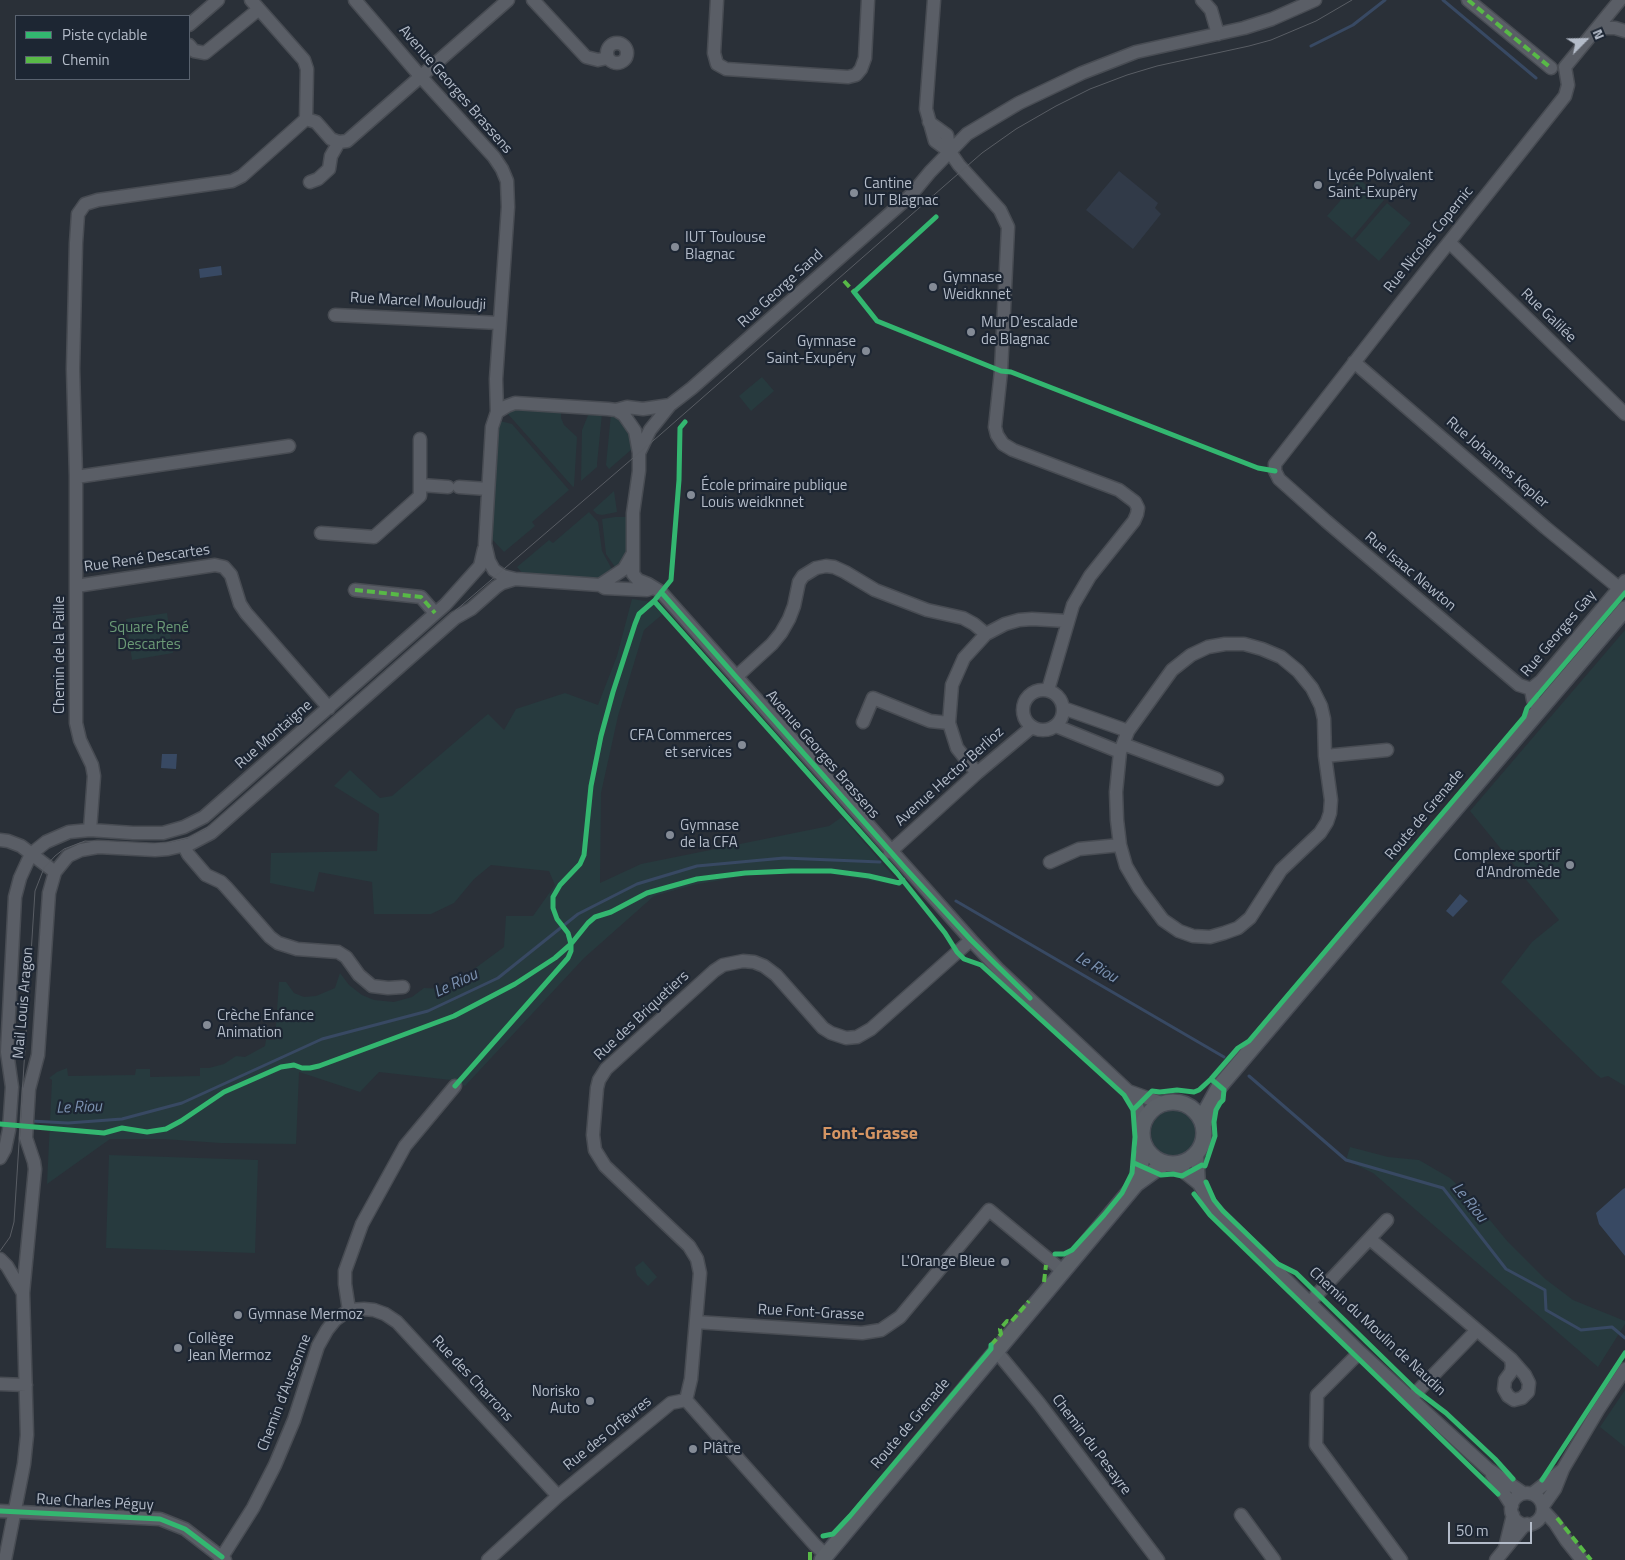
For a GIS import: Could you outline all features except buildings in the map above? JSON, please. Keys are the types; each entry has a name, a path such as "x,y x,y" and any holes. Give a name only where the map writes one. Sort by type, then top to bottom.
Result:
{"main road":[{"name":"Route de Grenade","path":"1219,1087 1625,610"},
{"path":"1186,1104 1207,1096 1219,1087"},
{"path":"1136,1184 1169,1164 1186,1161 1196,1154 1203,1142 1207,1110 1219,1087"},
{"path":"1169,1164 1153,1157 1145,1146 1142,1135 1143,1123 1150,1111 1161,1103 1176,1101 1186,1104 1197,1112 1204,1124"},
{"path":"1136,1184 1145,1146"},
{"name":"Route de Grenade","path":"824,1558 1136,1184"}],"street":[{"path":"190,24 218,0"},
{"name":"Avenue Georges Brassens","path":"354,0 421,77 494,156 507,181 508,207 496,379 498,412 492,427 485,544"},
{"path":"190,46 194,51 205,53 255,4 304,60 307,69 306,119 316,122 331,138 339,142 347,141 508,0"},
{"path":"533,0 586,57 598,60 608,58"},
{"path":"717,0 714,53 718,64 726,69 848,77 862,69 865,58 868,0"},
{"path":"934,0 926,108 934,142 950,152 959,165 1000,210 1008,227 1001,371 995,427 997,435 1012,450 1119,490 1135,502 1138,508 1134,521 1081,590 1067,621 1048,690"},
{"path":"1202,0 1211,10 1218,34"},
{"name":"Rue George Sand","path":"639,453 650,430 670,405 692,388 911,195 967,134 1018,103 1082,72 1136,52 1244,28 1272,19 1315,0"},
{"path":"1468,0 1551,68"},
{"name":"Rue Nicolas Copernic","path":"1275,471 1275,464 1279,458 1565,96 1568,85 1565,67 1597,28 1623,1"},
{"path":"1597,28 1615,28 1625,32"},
{"name":"Chemin de la Paille","path":"90,830 94,776 92,765 80,740 76,723 76,477 73,369 78,214 85,204 98,200 232,181 242,176 306,119"},
{"path":"310,182 318,179 330,169 331,156 339,142"},
{"name":"Rue Galilée","path":"1449,242 1625,414"},
{"name":"Rue Marcel Mouloudji","path":"335,314 499,323"},
{"name":"Rue Johannes Kepler","path":"1354,362 1546,528 1622,584"},
{"path":"497,391 515,403"},
{"path":"498,412 515,403 616,410 627,407 643,408 670,405"},
{"path":"600,586 624,569 634,551 633,514 639,471 639,453 632,425 624,415 616,410"},
{"path":"321,533 374,537 420,496 420,439"},
{"path":"76,477 290,446"},
{"name":"Rue Isaac Newton","path":"1275,471 1278,479 1333,528 1519,685 1531,689"},
{"path":"421,485 488,489"},
{"path":"485,544 488,560 494,570 503,576 515,580 600,586 605,588 650,587"},
{"name":"Rue Montaigne","path":"31,854 46,842 61,834 76,830 163,833 191,824 211,812 435,614 480,566 485,544"},
{"name":"Avenue Georges Brassens","path":"634,551 633,574 638,580 661,592 970,940 999,970 1128,1091 1137,1106 1143,1123"},
{"name":"Rue René Descartes","path":"76,586 215,565 224,567 231,575 240,604 246,613 329,708"},
{"path":"736,677 772,644 781,633 789,619 799,582 803,576 816,568 826,566 845,572 875,590 927,610 963,618 986,634"},
{"name":"Rue Montaigne","path":"55,872 68,856 81,850 90,848 155,850 184,846 201,839 217,828 455,618 471,609 496,586 515,580"},
{"name":"Rue Georges Gay","path":"1540,711 1533,700 1531,689 1540,681 1622,584"},
{"path":"355,590 421,597 435,614"},
{"path":"977,773 957,748 949,723 951,694 956,673 964,658 994,628 1018,620 1048,619 1067,621"},
{"path":"1225,644 1244,644 1262,649 1281,657 1298,671 1312,688 1321,706 1324,719 1325,756 1331,800 1327,822 1310,844 1281,870 1250,918 1238,928 1210,937 1193,936 1179,931 1163,920 1139,888 1126,866 1120,844 1116,792 1122,748 1128,731 1172,670 1191,655 1208,647 1225,644"},
{"path":"1040,690 1048,690 1055,693 1061,700 1064,708 1061,721 1048,730 1032,727 1026,721 1023,714 1023,705 1026,698 1032,692 1040,690"},
{"path":"863,722 873,698 930,721 949,723"},
{"path":"1064,708 1128,731"},
{"path":"1056,726 1217,779"},
{"name":"Avenue Hector Berlioz","path":"890,852 977,773 1032,727"},
{"path":"1325,756 1387,750"},
{"path":"0,840 15,843 55,872"},
{"path":"1050,862 1078,849 1120,844"},
{"path":"184,846 188,854 206,875 226,887 270,937 278,943 297,949 338,952 346,957 359,975 372,986 388,988 403,986"},
{"name":"Mail Louis Aragon","path":"0,1158 5,1149 10,1130 12,1088 7,1052 15,897 20,878 31,854"},
{"name":"Mail Louis Aragon","path":"5,1560 24,1464 27,1435 24,1293 35,1168 26,1138 29,1089 38,1055 49,893 55,872"},
{"name":"Rue des Briquetiers","path":"686,1400 691,1379 700,1273 697,1259 689,1246 605,1166 595,1150 593,1135 599,1080 606,1069 707,977 723,965 743,961 754,962 764,966 776,975 823,1028 838,1037 857,1037 871,1029 970,940"},
{"path":"349,1310 345,1271 362,1224 404,1146 455,1086"},
{"name":"Avenue Georges Brassens","path":"1128,1091 1161,1103"},
{"name":"Chemin du Moulin de Naudin","path":"1196,1154 1199,1184 1212,1207 1360,1352 1488,1469 1527,1493"},
{"name":"Chemin du Moulin de Naudin","path":"1169,1164 1199,1184"},
{"name":"Rue Font-Grasse","path":"696,1322 862,1333 881,1330 900,1317 990,1210 1064,1272"},
{"path":"1309,1303 1387,1220"},
{"path":"1370,1239 1510,1358"},
{"path":"24,1293 2,1265 22,1259 27,1254"},
{"name":"Rue des Charrons","path":"349,1310 364,1308 374,1310 397,1322 558,1496"},
{"name":"Chemin d'Aussonne","path":"223,1559 253,1508 275,1465 294,1420 318,1346 335,1320 349,1310"},
{"path":"1411,1398 1477,1330"},
{"name":"Chemin du Pesayre","path":"997,1352 1039,1403 1158,1560"},
{"path":"1360,1352 1317,1395 1316,1445 1401,1560"},
{"path":"1496,1560 1505,1548 1542,1514 1543,1508 1563,1469 1625,1369"},
{"path":"0,1384 26,1385"},
{"path":"686,1400 824,1558"},
{"name":"Rue des Orfèvres","path":"488,1560 558,1496 671,1403 686,1400"},
{"name":"Chemin du Moulin de Naudin","path":"1488,1469 1512,1511"},
{"path":"1505,1548 1515,1498 1527,1493 1563,1469"},
{"path":"1527,1493 1537,1496 1543,1508 1582,1560"},
{"name":"Rue Charles Péguy","path":"0,1511 160,1519 184,1529 223,1559"},
{"path":"1512,1511 1518,1522 1551,1528 1566,1540"},
{"path":"1241,1515 1274,1560"}],"shaded area":[{"path":"1119,171 1158,203 1155,208 1161,214 1133,249 1086,210"}],"green space":[{"path":"1359,179 1384,200 1352,238 1327,216"},
{"path":"1387,203 1411,223 1379,261 1355,240"},
{"path":"762,377 774,391 751,411 739,396"},
{"path":"521,408 561,412 564,425 577,437 573,487 507,413"},
{"path":"589,413 602,414 597,467 581,481 582,430"},
{"path":"611,414 626,425 632,437 632,449 609,469 606,465"},
{"path":"500,421 512,424 569,490 532,522 535,526 504,552 490,537 496,431"},
{"path":"614,491 617,512 597,514 593,510"},
{"path":"589,512 598,522 602,551 614,573 599,580 524,575 517,567 549,540 553,543"},
{"path":"627,517 626,551 617,570 606,554 602,519"},
{"path":"632,599 652,602 664,613 644,630 618,716 601,793 600,883 641,864 829,826 842,817 902,886 812,872 755,874 693,885 654,896 584,958 465,1086 451,1080 379,1072 360,1092 299,1072 296,1144 110,1139 47,1184 52,1080 49,1078 57,1072 67,1068 68,1076 135,1075 136,1069 150,1069 150,1077 200,1076 200,1068 224,1064 236,1056 245,1057 265,1046 266,1040 275,1040 279,982 286,982 294,993 304,997 316,996 335,988 340,973 349,985 362,995 374,1000 394,1002 412,997 424,988 447,989 504,947 506,916 533,916 555,885 549,871 491,865 474,879 454,903 431,914 374,914 372,882 319,872 314,892 270,883 271,853 377,851 379,814 334,786 350,770 380,798 392,796 488,714 504,730 516,709 565,693 598,705 617,656"},
{"name":"Square René Descartes","path":"167,613 173,653 132,660 126,619"},
{"name":"Complexe sportif d'Andromède","path":"1625,630 1625,1086 1608,1076 1601,1078 1597,1075 1501,982 1532,942 1559,920 1470,811"},
{"path":"1179,1110 1183,1111 1193,1120 1196,1124 1196,1142 1187,1152 1179,1156 1169,1156 1161,1152 1152,1142 1151,1128 1155,1120 1165,1111"},
{"path":"1350,1147 1388,1157 1419,1160 1450,1178 1475,1202 1508,1242 1544,1278 1573,1300 1625,1321 1625,1324 1598,1367 1373,1173 1346,1160"},
{"path":"109,1155 258,1160 255,1253 106,1248"},
{"path":"643,1261 657,1277 648,1286 637,1275 635,1267"},
{"path":"1625,1390 1625,1447 1600,1427"}],"water":[{"path":"221,266 222,275 200,278 199,269"},
{"path":"162,754 177,754 176,769 161,768"},
{"path":"1460,894 1468,901 1453,917 1446,911"},
{"path":"1625,1188 1625,1256 1599,1224 1596,1213"}],"waterway":[{"path":"1311,46 1353,25 1385,0"},
{"path":"1443,0 1536,78"},
{"name":"Le Riou","path":"30,1121 68,1123 122,1119 182,1103 322,1039 428,1011 498,978 578,914 637,884 697,866 784,858 880,862"},
{"name":"Le Riou","path":"956,901 1224,1057"},
{"name":"Le Riou","path":"1249,1076 1346,1160 1443,1188 1506,1269 1545,1290 1546,1310 1581,1330 1612,1327 1625,1338"}],"tram line":[{"path":"0,1251 10,1237 14,1222 35,891 44,868 55,856 64,849 85,841 166,843 190,837 210,826 982,153 1016,129 1090,89 1157,66 1271,40 1316,21 1352,0"}],"marked path":[{"path":"1468,0 1551,68"},
{"path":"844,281 854,292"},
{"path":"355,590 421,597 435,613"},
{"path":"1044,1282 1046,1265"},
{"path":"991,1345 1001,1334 1000,1329 1007,1321 1011,1322 1029,1301"},
{"path":"1557,1518 1591,1560"},
{"path":"810,1551 810,1560"}],"cycle path":[{"path":"936,217 854,292 877,321 1001,371 1011,372 1258,468 1275,471"},
{"path":"455,1086 568,958 571,951 568,933 557,919 553,908 553,897 560,885 580,864 584,855 591,786 601,736 635,624 639,614 654,601 671,580 679,480 680,428 685,422"},
{"path":"661,592 904,867 971,940 1030,998"},
{"path":"1133,1110 1152,1091 1177,1090 1194,1092 1199,1090 1238,1048 1249,1041 1524,717 1527,708 1625,593"},
{"path":"654,601 897,873 945,933 957,952 964,959 981,965 1124,1095 1133,1110 1135,1137 1132,1173 1122,1193 1072,1250 1064,1254 1055,1254"},
{"path":"0,1124 104,1133 122,1128 147,1132 166,1129 224,1092 281,1067 294,1065 310,1068 319,1066 454,1016 515,984 555,958 571,944 595,917 611,912 647,893 697,879 745,873 831,871 869,876 899,883 903,880"},
{"path":"1134,1163 1161,1175 1173,1174 1182,1176 1202,1165 1205,1166 1215,1136 1214,1122 1216,1110 1223,1100 1224,1090 1211,1079"},
{"path":"1206,1182 1214,1200 1223,1211 1278,1264 1296,1273 1417,1391 1446,1413 1495,1459 1513,1479"},
{"path":"1194,1194 1210,1215 1498,1494"},
{"path":"823,1536 833,1534 850,1516 991,1349 991,1345"},
{"path":"1542,1480 1625,1353"},
{"path":"0,1511 160,1519 185,1529 222,1557"}],"place":[{"name":"Lycée Polyvalent Saint-Exupéry","path":"1318,185"},
{"name":"Cantine IUT Blagnac","path":"854,193"},
{"name":"IUT Toulouse Blagnac","path":"675,247"},
{"name":"Gymnase Weidknnet","path":"933,287"},
{"name":"Mur D’escalade de Blagnac","path":"971,332"},
{"name":"Gymnase Saint-Exupéry","path":"866,351"},
{"name":"École primaire publique Louis weidknnet","path":"691,495"},
{"name":"CFA Commerces et services","path":"742,745"},
{"name":"Gymnase de la CFA","path":"670,835"},
{"name":"Complexe sportif d'Andromède","path":"1570,865"},
{"name":"Crèche Enfance Animation","path":"207,1025"},
{"name":"L'Orange Bleue","path":"1005,1262"},
{"name":"Gymnase Mermoz","path":"238,1315"},
{"name":"Collège Jean Mermoz","path":"178,1348"},
{"name":"Norisko Auto","path":"590,1401"},
{"name":"Plâtre","path":"693,1449"}],"district":[{"name":"Font-Grasse","path":"870,1135"}]}
